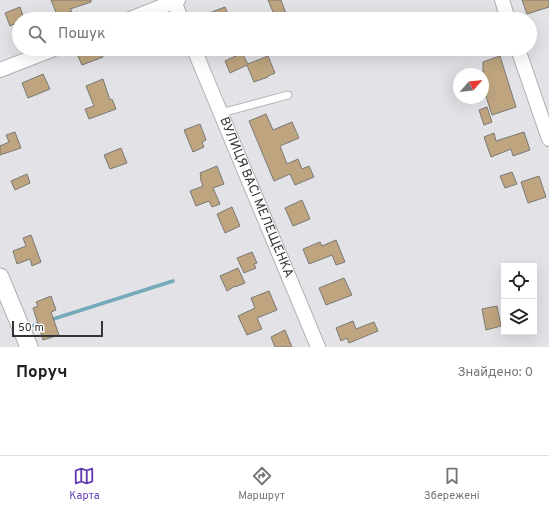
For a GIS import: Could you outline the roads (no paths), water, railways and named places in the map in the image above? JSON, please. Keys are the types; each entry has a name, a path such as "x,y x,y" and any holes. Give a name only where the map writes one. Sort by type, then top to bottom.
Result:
{"street":[{"path":"502,0 506,12"},
{"path":"148,12 176,1 180,12"},
{"path":"0,70 36,56"},
{"name":"ВУЛИЦЯ ВАСІ МЕЛЕЩЕНКА","path":"197,56 318,347"},
{"path":"520,56 549,139"},
{"path":"0,276 28,347"}],"lane":[{"path":"221,113 288,95"}],"waterway":[{"path":"50,320 173,281"},
{"path":"27,328 42,322"}]}
